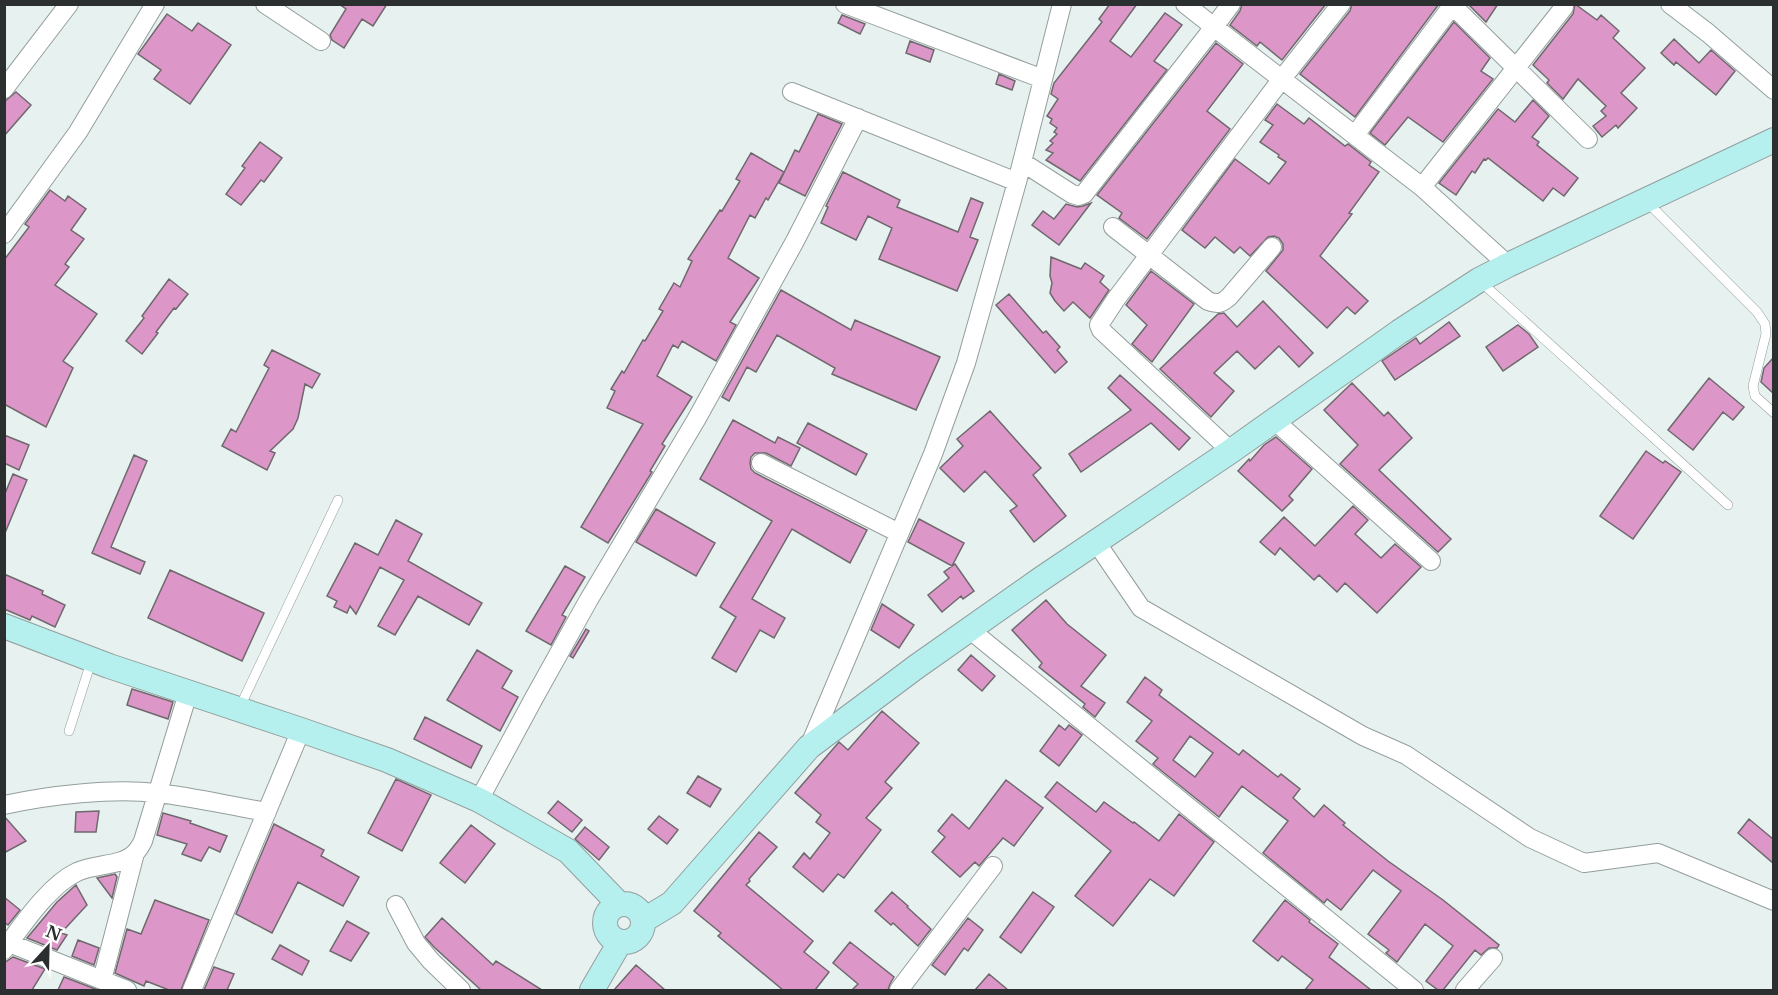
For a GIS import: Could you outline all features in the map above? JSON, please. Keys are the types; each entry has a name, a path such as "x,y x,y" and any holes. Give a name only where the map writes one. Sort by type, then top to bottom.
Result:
{"main road":[{"path":"644,920 672,903 809,747 969,629 1231,451 1399,332 1479,280 1773,140"},
{"path":"4,626 92,660 387,760 479,800 568,851 619,904"},
{"path":"619,904 633,906 642,914 644,920 642,932 638,937 627,942 620,942 609,935 605,922 610,910 619,904"},
{"path":"592,990 620,942"}],"street":[{"path":"4,89 69,4"},
{"path":"4,234 78,132 155,4"},
{"path":"265,4 321,41"},
{"path":"845,4 1043,79"},
{"path":"809,747 933,454 966,363 1017,182 1062,4"},
{"path":"1185,4 1422,188 1508,265"},
{"path":"1022,162 1072,194 1079,196 1084,194 1231,4"},
{"path":"1231,451 1101,330 1099,325 1149,255 1341,4"},
{"path":"1670,4 1708,33 1773,90"},
{"path":"1355,135 1451,5 1588,139"},
{"path":"1422,188 1564,8"},
{"path":"792,92 1017,182"},
{"path":"479,800 588,601 696,420 795,241 858,118"},
{"path":"1113,227 1208,301 1215,303 1222,303 1229,297 1272,248"},
{"path":"1274,420 1431,561"},
{"path":"761,462 899,532"},
{"path":"1096,542 1141,608 1363,736 1406,755 1530,838 1584,863 1658,853 1773,901"},
{"path":"969,629 1414,990"},
{"path":"102,980 135,853 143,841 188,693"},
{"path":"192,990 301,730"},
{"path":"4,805 80,794 131,792 158,793 267,812"},
{"path":"127,990 7,947 39,904 76,872 93,866 122,861 135,853"},
{"path":"904,989 993,866"},
{"path":"396,904 416,943 461,990"},
{"path":"1465,990 1493,958"}],"lane":[{"path":"1645,200 1757,312 1765,324 1766,334 1753,386 1755,396 1773,413"},
{"path":"1479,280 1728,505"},
{"path":"239,709 338,500"},
{"path":"69,731 92,660"}],"building":[{"path":"339,4 387,4 373,26 362,19 344,48 332,40 330,35 346,9"},
{"path":"1110,4 1137,4 1110,41 1131,57 1165,13 1182,25 1154,61 1167,70 1080,181 1046,160 1053,153 1046,150 1053,143 1050,141 1057,134 1054,132 1057,128 1050,123 1052,119 1047,116 1058,99 1051,94 1054,83 1102,22 1099,19"},
{"path":"1242,4 1326,4 1282,60 1260,42 1257,46 1230,25"},
{"path":"1352,4 1439,4 1355,117 1300,74 1350,11"},
{"path":"1468,4 1498,4 1486,22"},
{"path":"1575,4 1597,20 1601,15 1619,31 1613,38 1645,68 1621,93 1637,108 1618,128 1616,125 1602,137 1593,126 1606,116 1601,111 1606,106 1578,79 1563,99 1547,83 1549,80 1533,65 1573,14"},
{"path":"167,14 192,31 198,23 231,45 190,104 154,79 161,70 138,54"},
{"path":"842,15 865,24 860,34 838,23"},
{"path":"1454,22 1490,58 1481,71 1493,79 1443,142 1408,117 1385,145 1370,133"},
{"path":"1674,39 1699,63 1711,50 1735,71 1716,95 1676,62 1674,65 1661,53"},
{"path":"910,41 934,50 930,62 906,53"},
{"path":"1216,43 1243,64 1207,111 1230,129 1147,239 1119,218 1122,213 1097,195"},
{"path":"999,74 1015,81 1012,90 996,84"},
{"path":"16,92 31,105 4,136 4,102"},
{"path":"1533,100 1549,116 1532,137 1539,142 1537,145 1578,178 1564,196 1553,188 1543,201 1488,158 1484,159 1475,173 1472,171 1456,195 1439,183 1498,109 1515,122"},
{"path":"1277,104 1304,124 1309,118 1345,146 1348,144 1371,162 1369,165 1379,172 1349,213 1352,214 1320,256 1368,301 1355,314 1347,307 1327,328 1266,271 1283,250 1283,244 1279,238 1268,237 1250,256 1240,247 1234,253 1215,237 1205,248 1182,230 1235,159 1269,184 1286,162 1260,142 1273,125 1265,120"},
{"path":"818,114 842,124 805,196 779,183 795,150 799,152"},
{"path":"260,142 282,158 264,182 261,180 241,205 226,194 245,168 242,166"},
{"path":"751,153 784,172 755,218 750,215 728,258 759,278 730,322 736,325 716,361 682,341 678,348 673,345 657,376 692,397 662,444 665,446 650,471 652,472 608,543 581,527 643,424 607,408 615,391 611,389 622,371 624,373 663,311 659,309 674,283 680,287 692,261 688,259 740,181 736,179"},
{"path":"843,172 900,200 897,207 958,232 971,198 983,203 970,237 978,240 957,291 879,259 892,228 868,216 856,240 821,223 828,207 826,206"},
{"path":"50,190 65,201 68,196 86,209 71,230 84,239 65,264 69,267 55,285 97,314 63,361 73,368 46,427 4,404 4,260 29,227 25,224"},
{"path":"1091,203 1059,245 1032,225 1043,211 1054,219 1066,204 1077,207"},
{"path":"1051,257 1081,269 1085,263 1104,276 1100,282 1109,290 1090,318 1073,302 1064,311 1055,301 1050,293"},
{"path":"1151,271 1194,304 1152,362 1132,344 1147,325 1126,305"},
{"path":"169,279 188,294 176,309 174,308 142,354 126,341"},
{"path":"781,290 851,330 855,320 940,357 916,410 832,374 835,368 777,335 756,372 747,367 729,401 722,397"},
{"path":"1009,294 1043,333 1046,331 1060,347 1057,350 1067,362 1055,373 996,305"},
{"path":"1263,301 1313,353 1299,367 1279,346 1255,369 1237,351 1214,373 1234,391 1211,417 1160,369 1218,314 1224,313 1237,327"},
{"path":"1449,322 1460,336 1395,380 1382,361 1416,338 1420,344"},
{"path":"1518,325 1529,334 1538,347 1503,371 1486,347"},
{"path":"272,350 320,374 312,388 305,384 298,418 293,429 270,451 275,453 267,470 222,446 231,429 236,432 269,368 264,365"},
{"path":"1773,358 1773,393 1761,382 1764,368"},
{"path":"1120,375 1190,438 1179,450 1151,423 1081,472 1069,454 1131,410 1108,388"},
{"path":"1709,378 1744,407 1733,420 1723,412 1693,450 1668,430"},
{"path":"1352,383 1384,416 1388,412 1412,438 1379,470 1451,539 1438,552 1340,464 1358,445 1324,410"},
{"path":"990,411 1041,468 1033,475 1066,516 1034,542 1010,511 1017,506 985,471 964,492 940,468 963,446 957,439"},
{"path":"733,420 775,443 778,437 800,448 791,466 766,453 755,453 750,463 755,473 867,530 850,563 792,529 752,599 785,618 774,638 760,630 736,672 712,658 736,617 720,607 772,521 700,479"},
{"path":"808,423 867,454 856,475 797,443"},
{"path":"4,435 29,445 19,470 4,463"},
{"path":"1276,437 1312,469 1289,496 1293,500 1282,511 1238,471 1264,445"},
{"path":"1646,451 1681,472 1633,539 1600,516"},
{"path":"134,455 147,461 111,547 145,562 140,574 92,553"},
{"path":"13,474 27,480 5,533 4,496"},
{"path":"1353,506 1368,520 1355,534 1381,558 1395,544 1421,567 1377,613 1345,583 1337,592 1319,575 1314,580 1280,548 1275,555 1260,542 1284,517 1315,546"},
{"path":"656,509 715,543 696,576 636,542"},
{"path":"919,519 964,543 952,566 908,542"},
{"path":"396,520 422,534 408,561 482,603 469,625 418,596 395,635 378,626 404,580 380,567 356,614 350,606 347,613 334,607 337,601 327,596 355,543 378,555"},
{"path":"955,564 974,591 963,599 961,596 942,612 928,595 949,578 944,572"},
{"path":"565,566 585,577 562,615 566,617 551,645 526,631"},
{"path":"170,570 264,613 242,661 148,618"},
{"path":"4,574 43,591 42,594 65,605 55,627 32,616 30,620 4,609"},
{"path":"1046,600 1067,624 1106,655 1081,686 1105,703 1095,717 1083,707 1085,704 1039,667 1042,663 1012,630"},
{"path":"882,604 914,625 899,648 871,630"},
{"path":"586,629 589,631 573,658 570,656"},
{"path":"477,650 512,671 502,688 518,697 500,731 447,700"},
{"path":"971,655 995,676 982,691 958,670"},
{"path":"1145,677 1162,690 1159,695 1239,755 1243,750 1278,777 1281,774 1300,789 1293,798 1314,817 1324,805 1345,823 1343,825 1388,861 1443,900 1499,945 1497,948 1489,948 1481,955 1475,950 1443,990 1438,990 1426,981 1453,946 1425,924 1397,962 1386,953 1389,950 1368,934 1401,891 1373,870 1341,910 1327,899 1324,903 1263,853 1288,821 1242,786 1219,817 1153,764 1158,758 1136,741 1152,721 1127,702","holes":["1190,736 1213,753 1195,777 1173,760"]},
{"path":"132,689 173,702 168,719 127,705"},
{"path":"882,711 919,743 885,782 892,788 866,818 881,830 844,878 838,874 823,892 793,867 804,853 810,859 830,833 816,822 821,815 795,793 839,742 848,750"},
{"path":"425,717 482,746 471,768 414,739"},
{"path":"1059,725 1065,730 1069,725 1082,735 1059,766 1040,751"},
{"path":"698,776 721,789 710,807 687,793"},
{"path":"396,779 431,795 402,851 368,833"},
{"path":"1006,780 1043,808 1014,846 1003,838 979,866 975,862 960,877 932,852 945,837 938,831 952,814 969,829"},
{"path":"1057,782 1096,812 1104,802 1159,841 1179,814 1214,842 1174,896 1150,879 1113,926 1075,896 1111,851 1045,797"},
{"path":"558,801 582,820 572,832 548,813"},
{"path":"99,811 96,832 75,832 76,812"},
{"path":"163,813 191,821 190,823 227,836 220,852 209,847 201,861 182,854 187,844 157,835"},
{"path":"4,816 26,841 4,853"},
{"path":"659,816 678,830 667,844 648,829"},
{"path":"1749,819 1773,839 1773,863 1738,833"},
{"path":"274,824 324,850 321,856 359,877 343,906 298,882 272,933 236,914"},
{"path":"471,825 495,844 465,883 440,863"},
{"path":"585,827 609,847 599,860 575,839"},
{"path":"759,832 777,847 746,885 813,941 804,952 829,972 815,990 783,990 718,936 721,933 694,911"},
{"path":"115,874 117,877 112,898 97,878"},
{"path":"76,885 87,905 61,933 67,935 57,950 27,938 57,902"},
{"path":"892,892 931,929 918,946 893,923 891,925 875,911"},
{"path":"1033,892 1054,907 1021,953 1000,937"},
{"path":"4,897 20,910 8,925 4,922"},
{"path":"155,900 209,920 181,990 169,990 146,981 144,986 115,973 127,929 141,934"},
{"path":"1285,900 1338,944 1329,957 1371,990 1305,990 1313,980 1282,956 1278,961 1253,941"},
{"path":"442,918 493,965 496,961 542,990 481,990 425,937"},
{"path":"968,918 983,930 968,951 964,948 945,975 932,965"},
{"path":"347,921 369,933 351,961 330,951"},
{"path":"78,940 99,948 94,965 72,956"},
{"path":"850,942 894,977 888,990 852,990 858,984 833,963"},
{"path":"280,945 309,961 302,975 272,959"},
{"path":"13,957 45,969 32,990 4,990 4,963"},
{"path":"636,965 665,990 614,990"},
{"path":"214,967 234,974 227,990 204,990"},
{"path":"989,974 1008,990 975,990"},
{"path":"64,977 98,990 58,990"}]}
